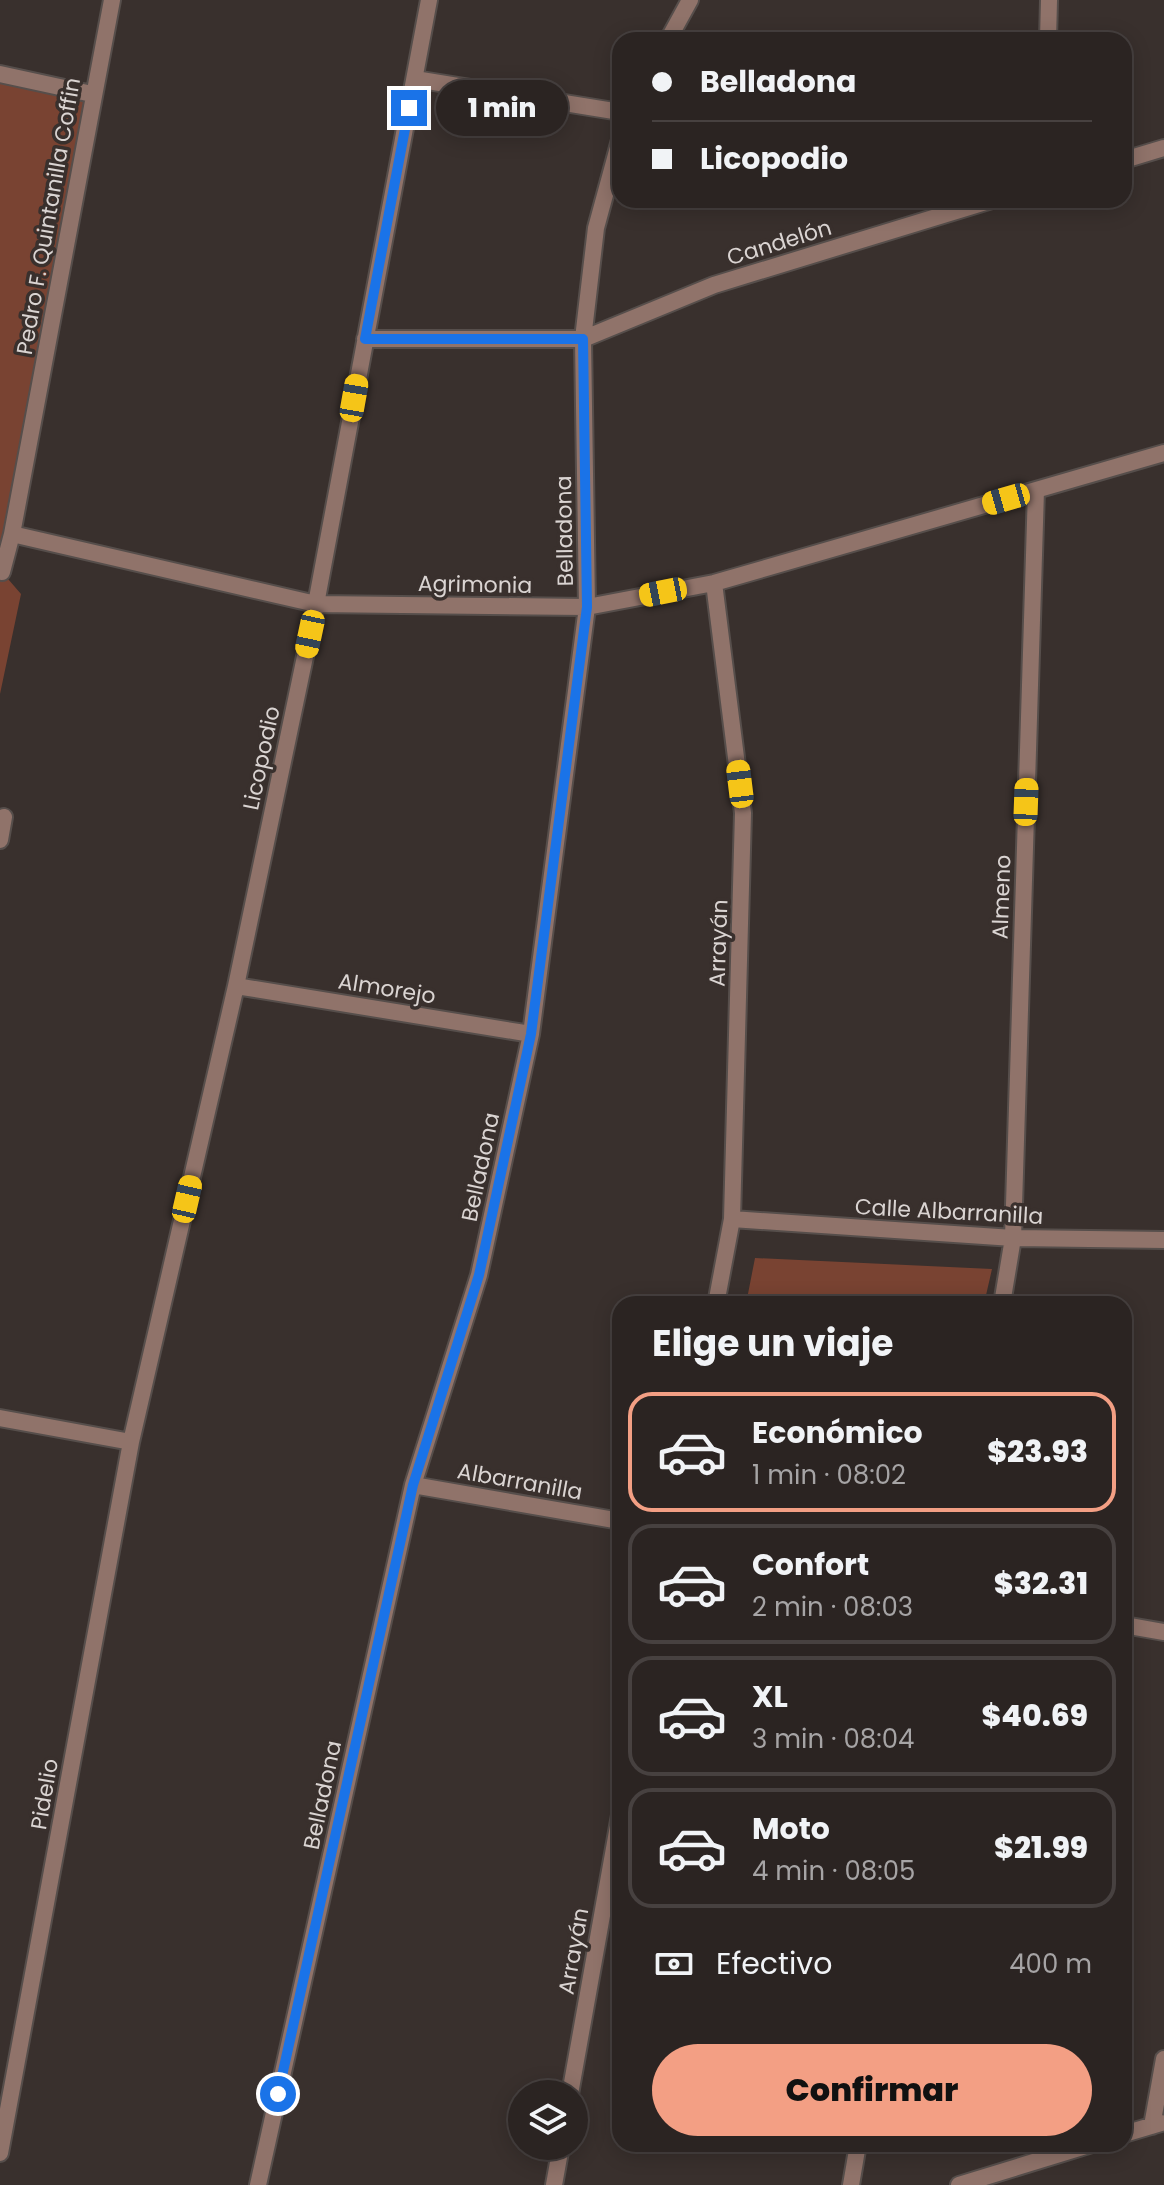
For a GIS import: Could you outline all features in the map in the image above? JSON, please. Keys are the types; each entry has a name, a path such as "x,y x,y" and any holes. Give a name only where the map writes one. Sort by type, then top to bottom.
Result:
{"street":[{"name":"Pedro F. Quintanilla Coffin","path":"2,572 12,534 112,0"},
{"name":"Licopodio","path":"131,1442 236,986 316,604 429,0"},
{"path":"672,32 690,0"},
{"path":"1048,32 1049,0"},
{"path":"0,74 92,94"},
{"path":"415,79 612,111"},
{"path":"1132,158 1164,148"},
{"name":"Belladona","path":"258,2185 413,1485 479,1275 531,1034 587,607 583,339 596,228 612,169"},
{"name":"Candelón","path":"583,339 714,285 966,208"},
{"path":"365,339 583,339"},
{"name":"Agrimonia","path":"12,534 316,604 587,607 714,583 1164,453"},
{"name":"Almeno","path":"1003,1296 1013,1238 1036,490"},
{"name":"Arrayán","path":"714,583 743,813 732,1219 718,1296"},
{"path":"0,840 4,817"},
{"name":"Almorejo","path":"236,986 531,1034"},
{"name":"Calle Albarranilla","path":"732,1219 1013,1238 1164,1240"},
{"path":"0,1418 131,1442"},
{"name":"Pidelio","path":"0,2153 131,1442"},
{"name":"Albarranilla","path":"413,1485 612,1520"},
{"path":"1132,1626 1164,1632"},
{"name":"Arrayán","path":"573,2080 612,1860"},
{"path":"1132,2132 1158,2124 1164,2059"},
{"path":"851,2185 857,2152"},
{"path":"959,2185 978,2182 1068,2152"},
{"path":"554,2185 558,2160"}],"shaded area":[{"path":"0,75 92,94 2,572 21,594 0,694"},
{"path":"755,1258 992,1269 986,1296 748,1296"}],"route":[{"path":"278,2094 413,1485 479,1275 531,1034 587,607 583,339 365,339 409,108"}]}
